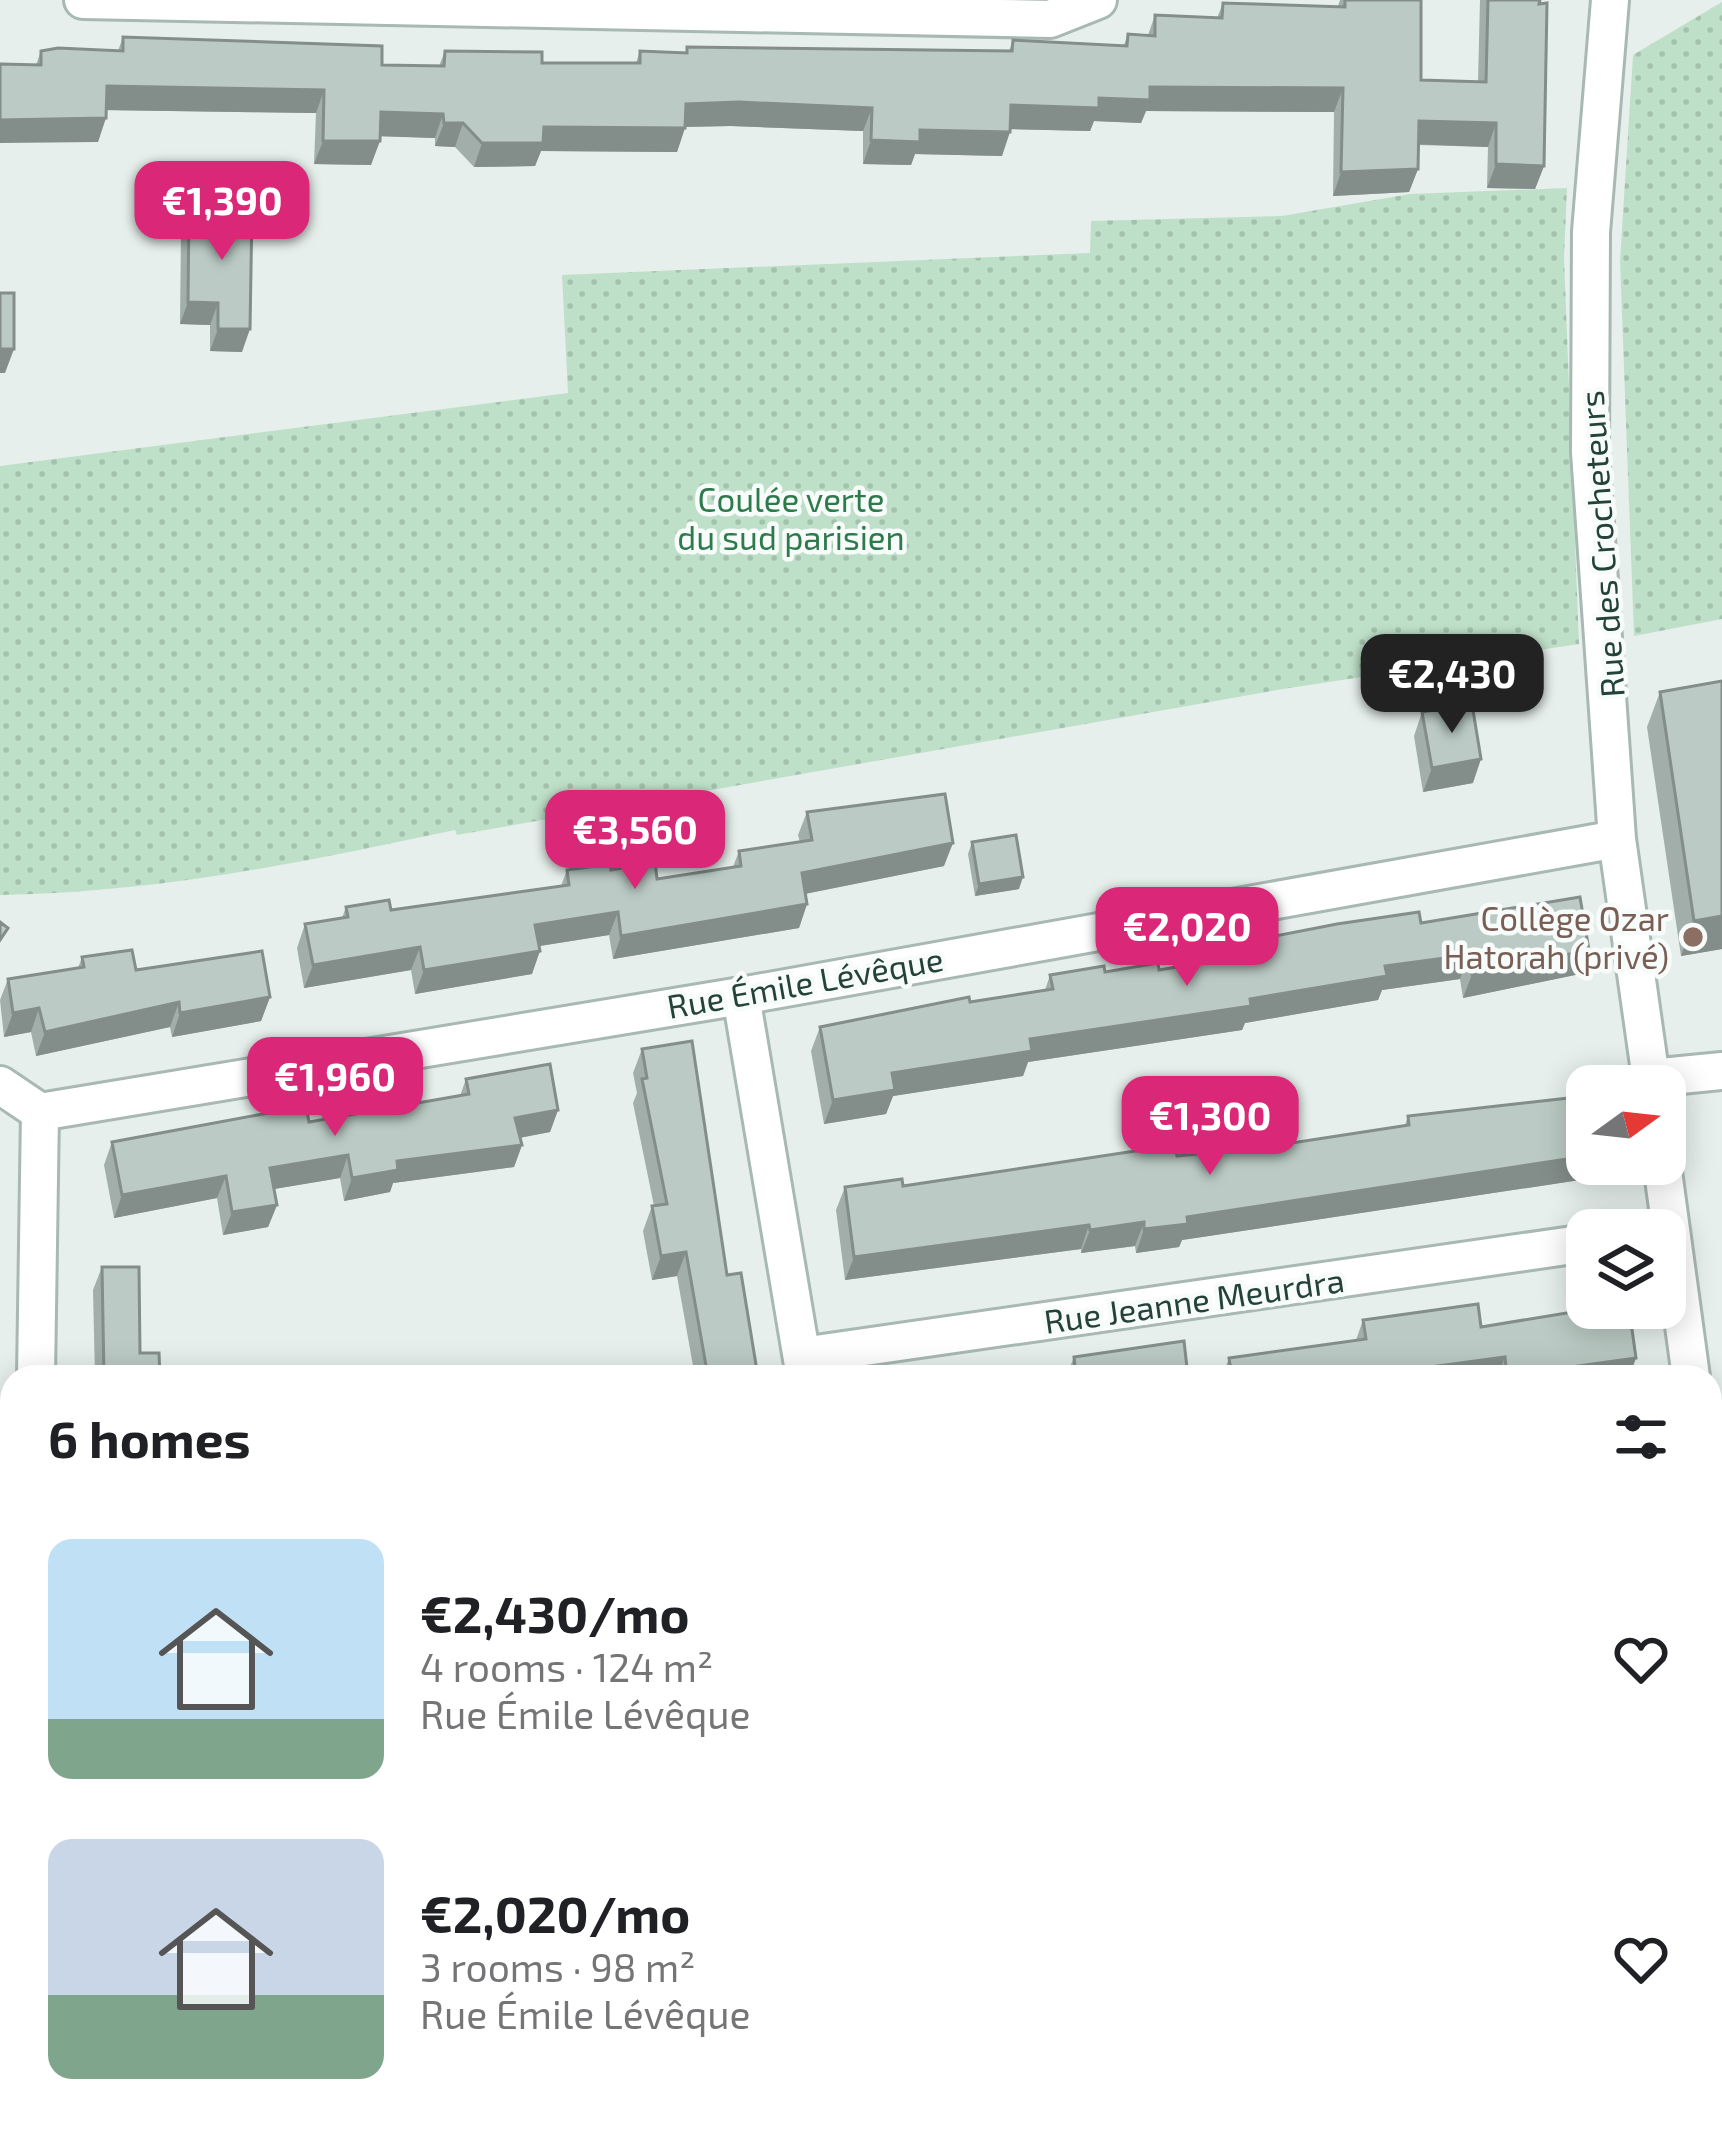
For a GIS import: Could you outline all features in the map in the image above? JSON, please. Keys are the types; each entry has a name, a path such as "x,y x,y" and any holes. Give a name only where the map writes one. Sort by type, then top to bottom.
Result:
{"street":[{"path":"83,0 1050,20 1098,0"},
{"name":"Rue des Crocheteurs","path":"1610,0 1591,232 1590,452 1610,670 1617,839 1650,1065"},
{"name":"Rue Émile Lévêque","path":"40,1112 741,996 1617,839"},
{"path":"741,996 804,1365"},
{"path":"1686,1077 1722,1071"},
{"path":"0,1085 40,1112 36,1365"},
{"name":"Rue Jeanne Meurdra","path":"817,1365 1566,1246"},
{"path":"1683,1329 1689,1365"}],"green space":[{"path":"1722,2 1722,619 1634,636 1620,261 1633,55"},
{"name":"Coulée verte du sud parisien","path":"1567,188 1564,257 1579,644 1283,689 457,835 455,830 229,874 0,895 0,466 568,393 562,275 1090,253 1091,221 1282,216 1410,194"}],"building":[{"path":"1345,0 1421,0 1421,80 1486,82 1488,0 1547,3 1544,166 1496,164 1496,123 1419,121 1418,169 1341,172 1343,88 1150,87 1150,100 1099,98 1099,108 1011,105 1010,132 920,130 920,142 871,140 872,108 739,102 686,104 685,128 544,127 543,143 482,143 463,123 444,123 443,114 381,112 380,141 323,141 324,90 107,86 106,118 0,120 0,64 41,65 41,51 58,48 123,51 123,37 382,46 382,65 444,66 445,51 542,52 542,63 640,63 640,51 687,53 687,47 1012,51 1013,40 1127,46 1128,34 1155,36 1155,15 1222,18 1223,3 1345,7"},
{"path":"189,208 252,210 250,329 218,329 218,303 188,302"},
{"path":"0,293 14,293 14,349 0,349"},
{"path":"1722,681 1722,916 1694,921 1660,692"},
{"path":"1472,704 1481,759 1432,768 1422,712"},
{"path":"945,794 953,843 802,873 807,904 621,936 618,912 535,925 540,951 424,970 420,947 313,965 305,924 348,917 346,907 389,900 391,910 569,885 567,870 610,864 611,870 655,862 657,879 741,866 739,851 812,840 807,812"},
{"path":"1016,835 1023,877 979,884 972,842"},
{"path":"1580,897 1589,950 1472,974 1468,955 1385,966 1387,976 1250,999 1251,1006 1030,1039 1032,1051 892,1073 895,1090 833,1100 820,1027 969,997 970,1002 1053,989 1050,975 1158,963 1159,970 1242,956 1239,943 1337,924 1419,912 1421,923"},
{"path":"132,950 136,970 262,951 270,997 180,1013 179,1002 45,1032 39,1008 13,1013 8,979 84,967 82,957"},
{"path":"692,1041 727,1275 741,1273 756,1365 706,1365 686,1252 661,1256 652,1206 667,1204 642,1079 647,1078 642,1049"},
{"path":"550,1064 558,1110 515,1118 522,1145 397,1161 398,1170 352,1178 348,1155 270,1168 277,1205 232,1212 226,1176 122,1195 112,1142 306,1106 309,1122 469,1094 466,1079"},
{"path":"1566,1098 1566,1159 1187,1217 1188,1224 1144,1229 1144,1222 1090,1230 1089,1225 854,1257 845,1187 902,1179 903,1186 1175,1145 1177,1156 1272,1146 1409,1125 1408,1116"},
{"path":"102,1267 139,1267 140,1353 159,1353 160,1365 104,1365"},
{"path":"1478,1304 1481,1327 1566,1313 1566,1329 1632,1329 1636,1358 1585,1365 1506,1365 1505,1357 1445,1365 1230,1365 1229,1358 1366,1339 1363,1320"},
{"path":"1184,1341 1187,1365 1075,1365 1074,1357"}],"place":[{"name":"Collège Ozar Hatorah (privé)","path":"1693,937"}]}
